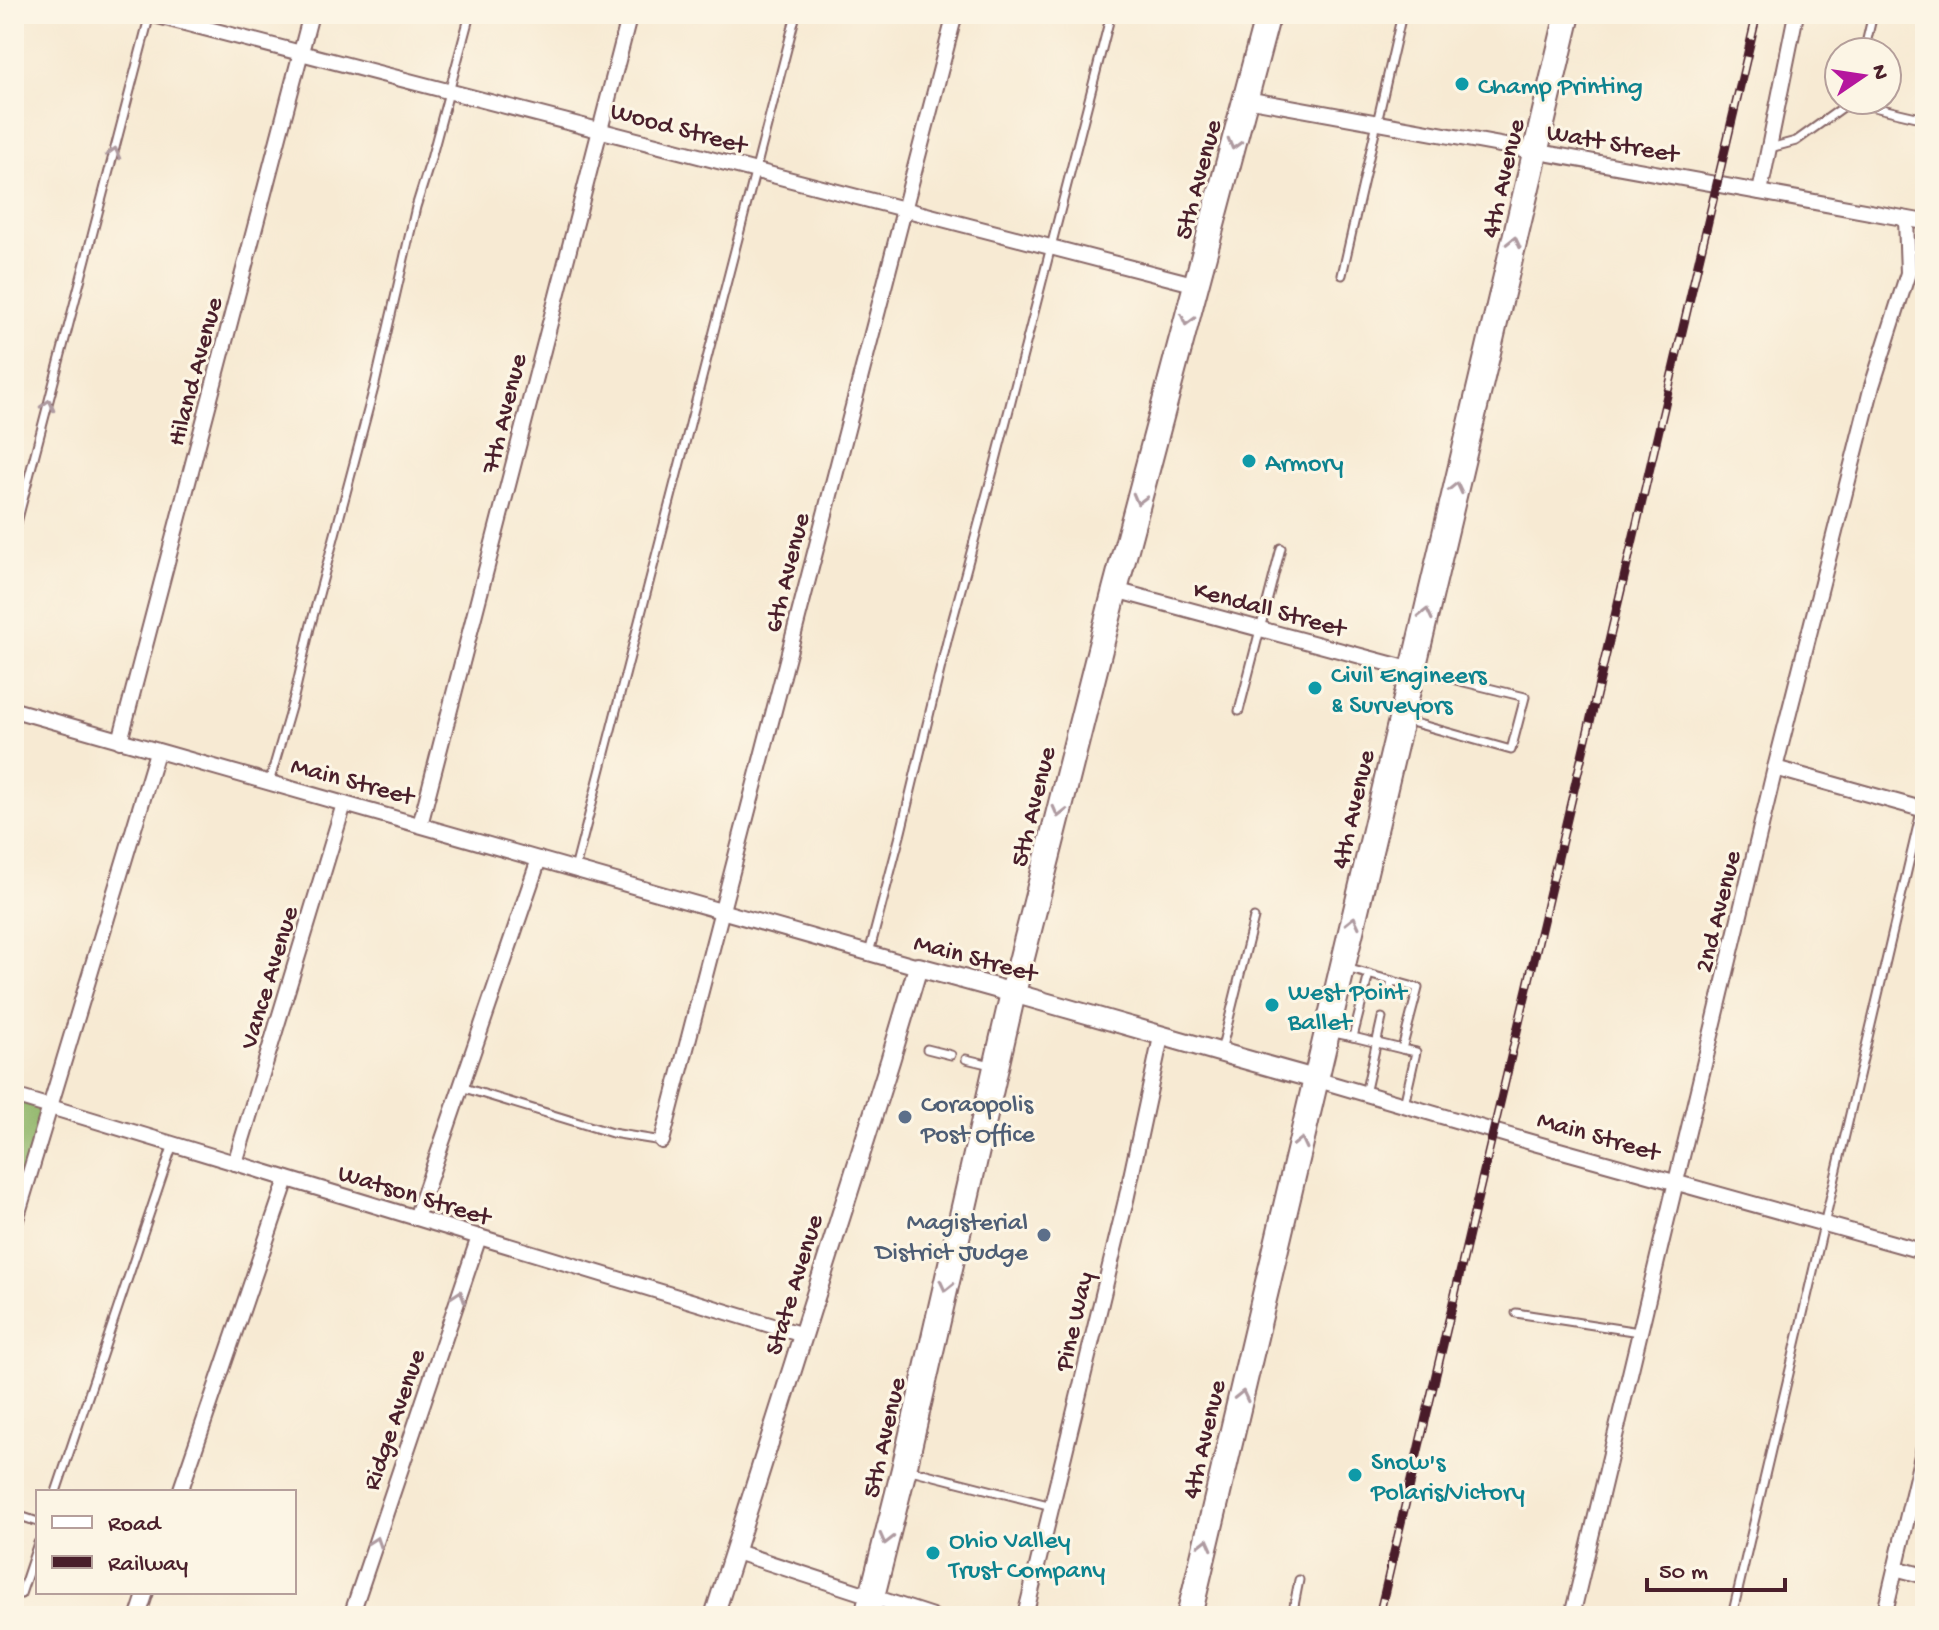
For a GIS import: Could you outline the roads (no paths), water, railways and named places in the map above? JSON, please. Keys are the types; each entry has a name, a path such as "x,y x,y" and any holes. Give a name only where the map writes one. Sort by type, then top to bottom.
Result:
{"main road":[{"name":"5th Avenue","path":"869,1606 904,1469 1013,993 1115,590 1268,14"},
{"name":"4th Avenue","path":"1189,1616 1568,14"}],"street":[{"name":"Wood Street","path":"150,14 1197,285"},
{"name":"Hiland Avenue","path":"120,741 311,14"},
{"name":"7th Avenue","path":"420,825 630,14"},
{"name":"6th Avenue","path":"662,1141 955,14"},
{"path":"1760,192 1796,14"},
{"name":"Watt Street","path":"1246,99 1925,222"},
{"name":"2nd Avenue","path":"1572,1616 1775,768 1872,386 1908,273 1906,219"},
{"name":"Kendall Street","path":"1115,590 1413,670"},
{"name":"Main Street","path":"14,710 1925,1252"},
{"path":"14,1226 157,752"},
{"path":"1775,768 1924,805"},
{"name":"Vance Avenue","path":"235,1163 344,804"},
{"path":"416,1218 539,859"},
{"name":"State Avenue","path":"714,1616 918,967"},
{"name":"Pine Way","path":"1025,1616 1126,1200 1161,1037"},
{"name":"Watson Street","path":"14,1096 803,1335"},
{"path":"181,1490 287,1179"},
{"name":"Ridge Avenue","path":"351,1616 479,1237"},
{"path":"1884,1616 1925,1443"},
{"path":"736,1552 869,1606 932,1616"},
{"path":"1895,1568 1925,1576"},
{"path":"138,1616 145,1594"}],"lane":[{"path":"14,534 150,14"},
{"path":"269,783 375,384 416,207 470,14"},
{"path":"575,869 796,14"},
{"path":"869,953 1111,14"},
{"path":"1342,275 1402,14"},
{"path":"1868,36 1873,14"},
{"path":"1903,114 1925,119"},
{"path":"1768,148 1796,141 1832,116"},
{"path":"1239,711 1281,548"},
{"path":"1401,719 1511,750 1525,697 1413,670"},
{"path":"1732,1616 1924,805"},
{"path":"1221,1053 1254,918"},
{"path":"1342,967 1418,988 1402,1049"},
{"path":"1353,1037 1369,974"},
{"path":"1389,993 1392,981"},
{"path":"1365,1094 1382,1018"},
{"path":"1327,1032 1416,1052 1404,1105"},
{"path":"927,1049 951,1055"},
{"path":"966,1059 996,1066"},
{"path":"461,1087 612,1133 662,1141"},
{"path":"57,1490 173,1144"},
{"path":"1516,1313 1639,1332"},
{"path":"904,1469 1052,1506"},
{"path":"14,1514 36,1521"},
{"path":"21,1594 36,1549"},
{"path":"1292,1616 1299,1580"}],"railway":[{"path":"1379,1616 1757,14"}],"place":[{"name":"Champ Printing","path":"1462,84"},
{"name":"Armory","path":"1249,461"},
{"name":"Civil Engineers & Surveyors","path":"1315,688"},
{"name":"West Point Ballet","path":"1272,1005"},
{"name":"Coraopolis Post Office","path":"905,1117"},
{"name":"Magisterial District Judge","path":"1044,1235"},
{"name":"Snow's Polaris/Victory","path":"1355,1475"},
{"name":"Ohio Valley Trust Company","path":"933,1553"}]}
